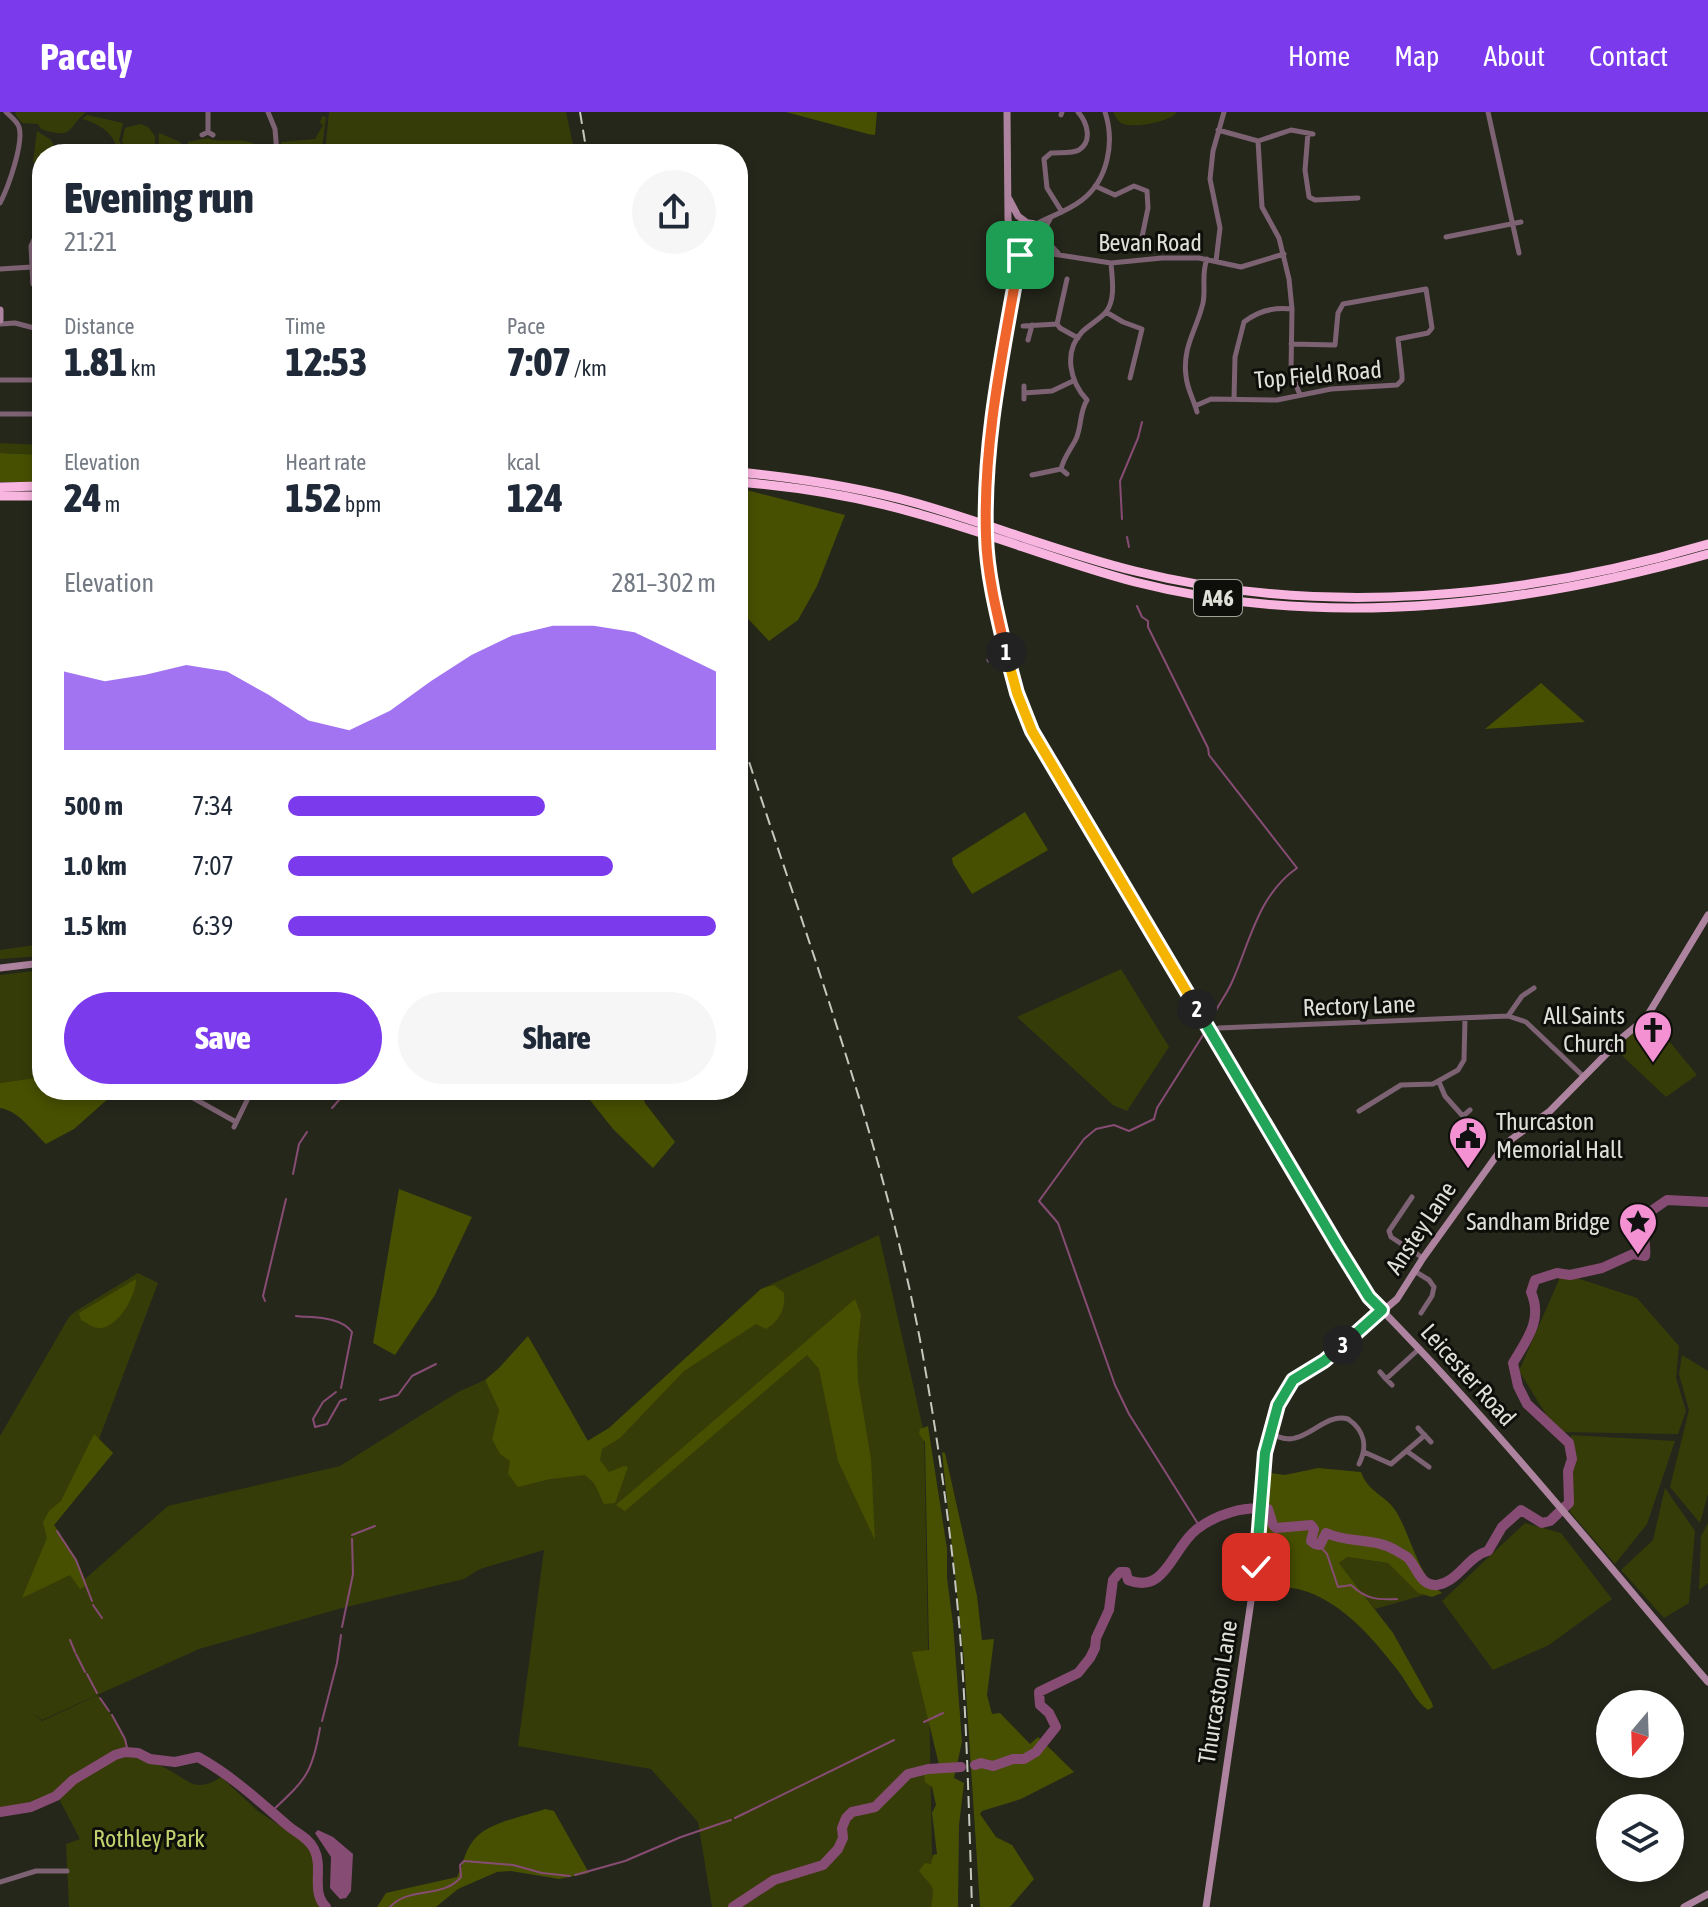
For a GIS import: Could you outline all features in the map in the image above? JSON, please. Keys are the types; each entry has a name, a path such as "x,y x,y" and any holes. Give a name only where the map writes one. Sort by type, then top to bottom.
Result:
{"highway":[{"name":"A46","path":"748,473 834,485 898,498 1099,562 1178,581 1308,597 1389,597 1518,586 1629,565 1708,544"},
{"name":"A46","path":"748,483 830,493 881,504 1157,587 1215,597 1306,606 1426,605 1522,595 1609,579 1708,554"},
{"path":"0,487 32,486"},
{"path":"0,496 32,496"}],"street":[{"path":"0,203 10,181 20,138 19,126 6,112"},
{"path":"208,112 208,134"},
{"path":"268,112 277,144"},
{"path":"1007,112 1012,246 1023,256 1037,254"},
{"path":"1062,212 1047,188 1043,155 1074,152 1084,144 1087,130 1078,112"},
{"path":"1008,197 1019,216 1026,222 1036,224 1084,199 1102,175 1108,154 1109,129 1105,112"},
{"path":"1216,261 1220,228 1210,179 1224,112"},
{"path":"1488,112 1519,253"},
{"path":"1218,130 1258,141 1291,130 1310,134 1305,170 1309,197 1315,200 1358,198"},
{"path":"1258,141 1262,207 1284,254 1292,309 1291,372 1300,395"},
{"path":"1095,186 1115,195 1134,186 1144,189 1148,194 1150,218 1142,237"},
{"path":"1015,284 1037,254 1051,216"},
{"path":"1011,238 1015,229 1026,222"},
{"path":"1446,237 1521,222"},
{"path":"1036,224 1062,256"},
{"path":"0,269 32,267 32,245"},
{"name":"Leicester Road","path":"1017,253 1015,284 992,413 986,489 988,556 1006,652 1032,731 1369,1297 1556,1503 1708,1682"},
{"name":"Bevan Road","path":"1037,254 1111,263 1162,258 1207,259 1241,267 1284,254"},
{"name":"Top Field Road","path":"1207,259 1203,274 1203,299 1189,337 1185,362 1186,382 1196,409 1211,399 1277,400 1331,389 1397,385 1402,380 1398,339 1431,331 1433,326 1426,289 1343,304 1338,313 1335,345 1291,344"},
{"path":"1087,400 1073,381 1072,359 1078,338 1106,312 1113,289 1111,263"},
{"path":"1057,324 1067,279"},
{"path":"1234,399 1235,357 1244,322 1268,310 1292,309"},
{"path":"0,310 0,322 32,327"},
{"path":"0,310 15,323"},
{"path":"1106,312 1123,322 1142,326 1132,356 1130,378"},
{"path":"1057,324 1078,338"},
{"path":"1023,326 1057,324"},
{"path":"1028,340 1032,325"},
{"path":"0,380 32,380"},
{"path":"1024,393 1052,391 1073,381"},
{"path":"1061,469 1077,438 1080,413 1087,400 1098,397"},
{"path":"0,414 32,414"},
{"path":"1061,469 1067,474"},
{"path":"1032,475 1061,469"},
{"path":"989,660 1006,652"},
{"name":"Anstey Lane","path":"1269,1434 1278,1405 1293,1380 1333,1354 1397,1299 1505,1144 1550,1111 1646,1018 1708,915"},
{"path":"0,968 32,964"},
{"path":"1534,988 1522,996 1508,1016 1526,1022 1583,1076"},
{"name":"Rectory Lane","path":"1211,1031 1219,1028 1508,1016"},
{"path":"1358,1112 1401,1085 1439,1082 1458,1070 1464,1060 1465,1019"},
{"path":"1439,1082 1445,1096 1469,1123"},
{"path":"195,1100 235,1125 247,1100"},
{"path":"1463,1116 1470,1110"},
{"path":"1412,1197 1389,1231 1391,1237 1423,1258"},
{"path":"1416,1272 1434,1287 1421,1313"},
{"path":"1386,1379 1419,1349"},
{"path":"1380,1372 1392,1385"},
{"path":"1269,1434 1296,1438 1333,1418 1342,1417 1359,1428 1364,1452 1359,1464"},
{"path":"1418,1428 1431,1442"},
{"name":"Thurcaston Lane","path":"1206,1907 1250,1614 1269,1434"},
{"path":"1364,1452 1391,1464 1425,1435"},
{"path":"1408,1452 1429,1467"},
{"path":"0,1882 36,1871 67,1871"},
{"path":"1684,1907 1708,1894"}],"green space":[{"path":"16,112 86,112 69,131 59,133 41,129 38,124 22,123"},
{"path":"329,112 566,112 573,144 326,144"},
{"path":"786,112 877,112 875,135 868,134"},
{"path":"1113,112 1177,112 1159,121 1126,125"},
{"path":"87,115 123,123 121,144 116,144 106,131 82,119"},
{"path":"322,116 326,117 323,144 281,144 315,139 323,125 320,123"},
{"path":"140,124 148,127 155,136 155,144 123,144 125,128"},
{"path":"37,131 53,144 35,144"},
{"path":"159,133 182,144 158,144"},
{"path":"208,138 255,144 187,144"},
{"path":"1024,230 1032,230 1038,240 1032,250 1024,250 1018,244 1018,236"},
{"path":"0,443 32,445 32,455 0,453"},
{"path":"0,453 32,455 32,482 0,482"},
{"path":"748,491 845,515 817,586 798,620 769,641 748,619"},
{"path":"1541,683 1585,722 1485,729"},
{"path":"1025,812 1048,850 972,894 952,858"},
{"path":"32,945 32,957 0,959 0,950"},
{"path":"1121,969 1169,1047 1127,1111 1113,1105 1017,1017"},
{"path":"32,971 32,1078 0,1083 0,975"},
{"path":"1650,1018 1697,1075 1666,1097 1615,1049"},
{"path":"32,1078 32,1100 107,1100 74,1129 46,1144 19,1117 0,1108 0,1083"},
{"path":"590,1100 644,1100 675,1142 653,1168 613,1129"},
{"path":"399,1189 472,1217 435,1295 395,1355 373,1343"},
{"name":"Rothley Park","path":"879,1235 924,1433 933,1907 712,1907 698,1822 651,1769 518,1746 544,1550 480,1569 464,1579 342,1608 199,1649 42,1720 31,1712 42,1721 98,1695 120,1727 130,1756 158,1765 192,1784 205,1784 221,1777 259,1812 305,1842 314,1860 313,1886 320,1907 69,1907 66,1844 80,1839 58,1797 0,1812 0,1436 69,1317 76,1311 138,1273 158,1283 99,1439 113,1453 54,1525 77,1560 85,1579 168,1506 340,1466 458,1392 485,1380 499,1410 492,1439 561,1456 609,1428 761,1289"},
{"path":"1562,1273 1637,1298 1679,1346 1676,1378 1686,1411 1678,1434 1557,1432 1519,1371"},
{"path":"136,1279 130,1302 113,1323 99,1328 81,1320 79,1313"},
{"path":"774,1285 784,1293 783,1309 775,1323 766,1329 756,1324 684,1371 620,1438 602,1449 600,1460 609,1472 628,1467 615,1503 604,1504 594,1483 585,1475 518,1487 508,1474 510,1461 500,1454 492,1439 499,1410 485,1380 528,1336 588,1441 609,1428 761,1289"},
{"path":"855,1299 861,1315 858,1381 871,1459 875,1540 838,1461 819,1369 807,1355 625,1511 616,1505"},
{"path":"1682,1355 1708,1371 1708,1494 1700,1523 1670,1487 1689,1410 1679,1374"},
{"path":"928,1426 947,1549 962,1742 954,1778 964,1783 959,1825 958,1907 931,1907 932,1887 919,1871 925,1863 931,1864 933,1855 937,1854 932,1813 936,1805 932,1787 925,1782 924,1772 940,1769 912,1652 929,1650 925,1442 919,1434 920,1429"},
{"path":"94,1434 113,1453 54,1525 77,1560 87,1585 80,1589 70,1575 22,1598 47,1538 43,1522 49,1511 61,1501"},
{"path":"1571,1435 1675,1441 1647,1524 1615,1564 1570,1512 1573,1473"},
{"path":"942,1452 945,1453 977,1596 982,1640 994,1639 987,1695 992,1714 1000,1713 1030,1744 1038,1737 1074,1772 1021,1799 980,1814 996,1837 1012,1845 1034,1879 1010,1907 980,1907 964,1660"},
{"path":"1318,1468 1361,1472 1368,1485 1397,1513 1421,1567 1442,1593 1432,1597 1418,1593 1388,1563 1347,1557 1339,1563 1393,1633 1432,1703 1433,1707 1428,1710 1371,1638 1338,1608 1301,1590 1280,1587 1258,1590 1270,1473 1285,1475"},
{"path":"1665,1488 1695,1531 1689,1603 1664,1618 1621,1570 1653,1540"},
{"path":"1525,1523 1561,1533 1612,1599 1549,1645 1493,1670 1442,1601"},
{"path":"1708,1523 1708,1583 1699,1590 1701,1536"},
{"path":"1347,1557 1388,1563 1418,1593 1424,1595 1375,1609 1339,1563"},
{"path":"545,1809 554,1811 589,1873 559,1879 511,1871 497,1872 458,1889 436,1907 377,1907 386,1893 457,1877 468,1850 479,1834"}],"shaded area":[{"path":"318,1830 333,1837 353,1854 351,1891 346,1898 340,1899 330,1888 331,1857 315,1833"}],"waterway":[{"path":"1122,519 1120,481 1142,422"},
{"path":"1127,537 1129,547"},
{"path":"1137,606 1142,617 1148,621 1148,627 1209,755 1297,868 1264,905 1232,982 1211,1021"},
{"path":"1200,1527 1129,1414 1115,1385 1058,1223 1039,1201 1084,1139 1096,1129 1114,1125 1129,1131 1154,1119 1157,1108 1205,1032"},
{"path":"332,1108 339,1100"},
{"path":"293,1174 299,1144 307,1132"},
{"path":"265,1301 263,1296 286,1199"},
{"path":"975,1765 993,1766 1013,1759 1024,1759 1036,1752 1056,1727 1049,1713 1040,1705 1039,1692 1078,1673 1090,1658 1109,1610 1113,1580 1120,1572 1126,1572 1128,1580 1141,1583 1151,1581 1167,1567 1188,1537 1222,1515 1240,1510 1268,1509 1276,1528 1311,1525 1314,1529 1311,1541 1315,1544 1320,1545 1326,1533 1388,1547 1407,1557 1419,1575 1431,1585 1451,1579 1488,1551 1502,1527 1521,1510 1542,1523 1550,1521 1569,1503 1568,1471 1572,1459 1569,1443 1527,1404 1518,1386 1513,1363 1532,1329 1535,1312 1531,1292 1535,1280 1557,1273 1570,1275 1602,1268 1633,1254 1645,1256 1641,1218 1667,1200 1708,1202"},
{"path":"296,1316 334,1320 352,1332 341,1388"},
{"path":"380,1400 398,1395 412,1376 436,1364"},
{"path":"336,1392 323,1402 313,1419 315,1427 327,1424 340,1401 346,1399"},
{"path":"352,1535 375,1526"},
{"path":"57,1531 76,1560 92,1601"},
{"path":"342,1627 353,1574 352,1539"},
{"path":"1318,1544 1327,1554 1338,1587 1351,1585 1372,1598 1397,1599"},
{"path":"93,1605 102,1618"},
{"path":"322,1721 341,1635"},
{"path":"70,1640 75,1652"},
{"path":"76,1654 85,1672"},
{"path":"87,1674 97,1693"},
{"path":"100,1698 109,1711"},
{"path":"924,1722 943,1713"},
{"path":"112,1715 125,1739 128,1752"},
{"path":"271,1812 305,1776 314,1756 320,1728"},
{"path":"735,1818 894,1740"},
{"path":"0,1812 31,1807 56,1796 73,1780 125,1752 175,1762 198,1757 233,1780 309,1841 317,1856 319,1894 326,1907"},
{"path":"733,1907 774,1880 823,1865 838,1849 846,1818 852,1812 875,1807 908,1774 961,1767"},
{"path":"575,1875 625,1861 731,1820"},
{"path":"390,1907 407,1897 454,1884 461,1877 460,1865 464,1861 513,1865 570,1876"}],"railway":[{"path":"580,112 585,144"},
{"path":"748,758 863,1111 885,1188 921,1345 944,1489 957,1598 972,1907"}],"place":[{"name":"All Saints Church","path":"1653,1064"},
{"name":"Thurcaston Memorial Hall","path":"1468,1170"},
{"name":"Sandham Bridge","path":"1638,1256"}],"route":[{"path":"1020,255 1017,253 1018,266 992,413 986,489 988,556 997,612 1017,693 1032,731 1095,839 1338,1247 1369,1297 1382,1310 1324,1361 1294,1378 1283,1393 1265,1453 1256,1567"}]}
